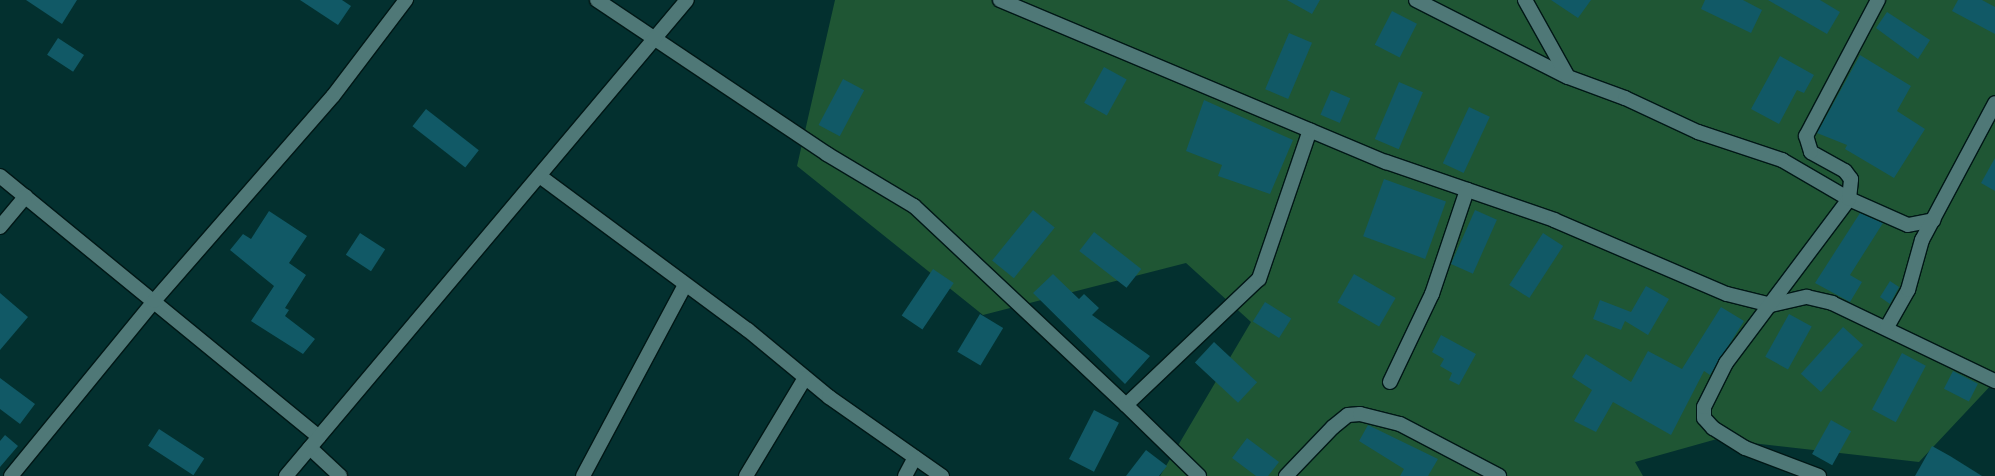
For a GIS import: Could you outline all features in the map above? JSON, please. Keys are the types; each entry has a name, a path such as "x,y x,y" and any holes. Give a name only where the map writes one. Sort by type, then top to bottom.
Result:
{"street":[{"path":"11,476 154,301 333,96 406,0"},
{"path":"597,0 827,154 914,206 1200,476"},
{"path":"286,476 541,177 687,0"},
{"path":"1000,0 1310,130 1466,190 1554,220 1727,294 1771,305 1807,297 1887,328 1995,381"},
{"path":"1416,0 1568,78 1625,98 1698,132 1782,160 1850,199 1908,225 1934,220"},
{"path":"1525,0 1568,78"},
{"path":"1819,476 1744,448 1704,418 1704,407 1726,364 1850,199 1851,179 1811,152 1806,136 1878,0"},
{"path":"1887,328 1908,290 1922,240 1995,104"},
{"path":"1126,405 1259,279 1310,130"},
{"path":"0,176 319,437"},
{"path":"541,177 805,378 942,476"},
{"path":"1390,382 1432,294 1466,190"},
{"path":"0,227 26,196"},
{"path":"583,476 685,285"},
{"path":"746,476 805,378"},
{"path":"1286,476 1333,427 1348,415 1360,414 1400,424 1499,476"},
{"path":"310,448 340,476"},
{"path":"905,476 915,457"}],"green space":[{"path":"835,0 1995,0 1995,381 1919,462 1717,439 1635,462 1643,476 1160,476 1251,322 1186,263 983,315 797,166"}],"building":[{"path":"26,0 77,0 62,24"},
{"path":"300,0 342,0 351,6 338,25"},
{"path":"1287,0 1320,0 1312,14"},
{"path":"1551,0 1591,0 1578,18"},
{"path":"1705,0 1743,0 1762,10 1751,33 1701,9"},
{"path":"1768,0 1820,0 1840,12 1827,34"},
{"path":"1958,0 1982,0 1995,7 1995,34 1952,11"},
{"path":"1392,11 1417,24 1400,58 1375,45"},
{"path":"1887,12 1930,40 1918,59 1876,28"},
{"path":"1289,33 1312,43 1288,99 1265,89"},
{"path":"58,38 84,55 73,72 47,55"},
{"path":"1860,55 1911,86 1897,111 1925,129 1894,178 1845,149 1847,145 1817,133"},
{"path":"1780,56 1814,75 1804,93 1797,90 1779,124 1751,109"},
{"path":"1104,67 1127,80 1107,115 1084,103"},
{"path":"843,79 864,90 840,136 819,125"},
{"path":"1399,82 1423,92 1399,149 1375,139"},
{"path":"1331,90 1350,98 1340,123 1320,115"},
{"path":"1204,100 1293,140 1270,194 1218,176 1222,165 1186,151"},
{"path":"1469,107 1490,117 1464,173 1443,163"},
{"path":"426,109 479,150 465,168 412,126"},
{"path":"1995,158 1995,191 1981,183"},
{"path":"1384,179 1446,202 1425,259 1363,236"},
{"path":"1033,210 1055,228 1014,278 992,261"},
{"path":"1475,210 1497,220 1473,274 1451,264"},
{"path":"269,211 307,236 289,263 306,275 285,308 289,310 285,316 315,339 303,354 251,321 274,286 230,250 243,234 251,239"},
{"path":"1860,213 1883,223 1850,275 1862,282 1850,302 1815,283"},
{"path":"1094,232 1141,269 1127,288 1079,251"},
{"path":"360,233 385,249 371,271 346,255"},
{"path":"1543,233 1563,246 1529,298 1509,285"},
{"path":"933,269 954,283 922,329 902,315"},
{"path":"1053,274 1079,299 1084,294 1099,308 1092,315 1150,356 1125,384 1033,293"},
{"path":"1354,274 1396,298 1379,327 1338,303"},
{"path":"1890,281 1899,287 1890,304 1880,297"},
{"path":"1646,286 1669,299 1648,335 1625,321 1621,330 1593,319 1600,300 1631,312"},
{"path":"0,293 28,317 0,350"},
{"path":"1265,302 1291,318 1279,338 1253,322"},
{"path":"1721,307 1744,321 1710,375 1704,371 1671,435 1613,402 1596,432 1574,421 1592,390 1572,377 1586,354 1631,382 1648,351 1682,369"},
{"path":"980,314 1003,328 980,366 957,352"},
{"path":"1789,314 1812,327 1788,369 1765,357"},
{"path":"1843,327 1863,345 1821,392 1801,374"},
{"path":"1441,335 1476,354 1459,385 1449,380 1452,373 1440,366 1444,359 1432,352"},
{"path":"1214,342 1257,382 1238,403 1195,362"},
{"path":"1902,353 1926,366 1896,422 1872,410"},
{"path":"1953,371 1978,384 1969,402 1944,389"},
{"path":"0,378 35,404 20,424 0,409"},
{"path":"1094,410 1119,423 1094,472 1069,459"},
{"path":"1831,420 1851,431 1832,465 1812,454"},
{"path":"1368,425 1438,459 1428,476 1400,476 1404,469 1359,441"},
{"path":"159,429 204,458 193,475 148,446"},
{"path":"5,435 18,446 0,467 0,441"},
{"path":"1247,438 1279,462 1268,476 1256,476 1232,458"},
{"path":"1932,446 1950,456 1982,476 1915,476"},
{"path":"1146,450 1167,466 1159,476 1126,476"}]}
